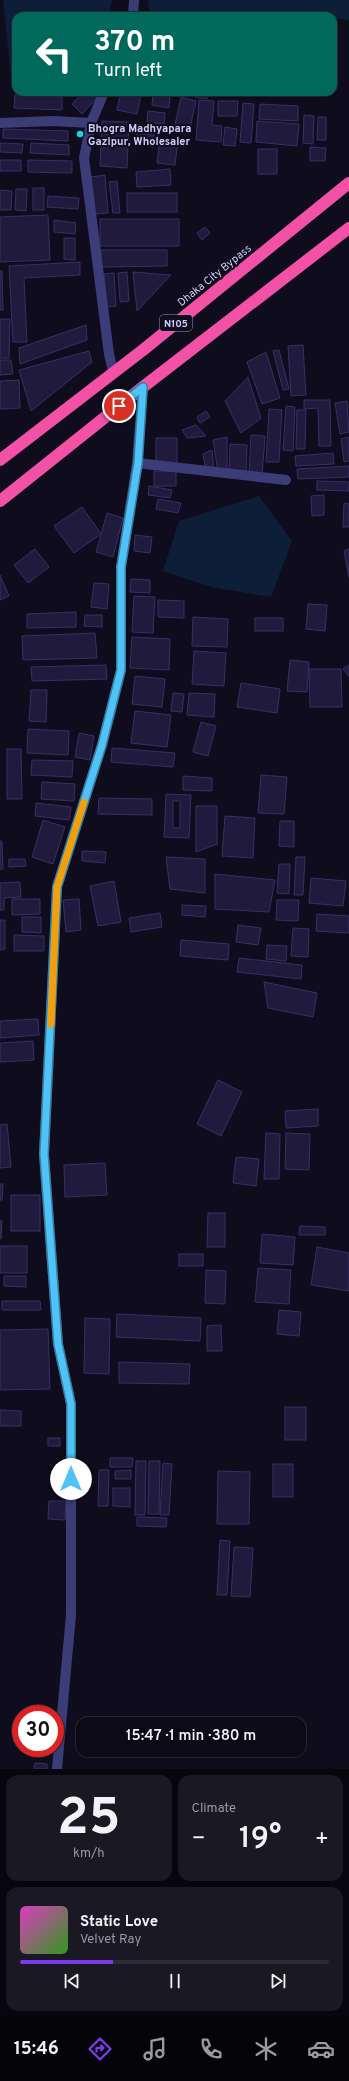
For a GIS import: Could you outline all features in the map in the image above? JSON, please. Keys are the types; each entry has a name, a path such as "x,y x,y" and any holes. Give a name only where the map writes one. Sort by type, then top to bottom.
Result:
{"highway":[{"name":"Dhaka City Bypass","path":"0,460 113,371 143,350 349,183"},
{"path":"0,501 143,387 349,228"}],"street":[{"path":"133,12 134,0"},
{"path":"102,96 91,123 84,158 109,354 113,371"},
{"path":"0,122 53,121 91,123"},
{"path":"57,1769 71,1615 71,1404 58,1344 44,1154 57,887 102,745 121,670 121,567 138,463 143,387"},
{"path":"138,463 286,480"}],"water":[{"path":"3,0 112,0 110,12 12,12 12,87"},
{"path":"148,0 349,0 349,20 337,18 337,12 150,12"},
{"path":"259,496 292,541 271,597 211,587 163,571 179,521"}],"building":[{"path":"15,96 62,97 62,110 14,108"},
{"path":"80,96 95,96 97,98 82,114 72,104"},
{"path":"120,96 141,96 137,114 117,110"},
{"path":"153,96 170,97 169,108 152,105"},
{"path":"190,96 207,96 207,99"},
{"path":"181,97 196,101 189,132 174,129"},
{"path":"199,100 214,101 212,125 222,126 221,142 196,140"},
{"path":"218,101 238,101 237,116 218,116"},
{"path":"243,103 254,104 251,143 240,142"},
{"path":"260,104 298,106 298,121 259,119"},
{"path":"148,111 165,113 164,124 147,122"},
{"path":"304,115 314,116 313,144 303,143"},
{"path":"318,117 326,117 326,140 317,140"},
{"path":"102,121 129,122 127,168 100,166"},
{"path":"257,121 299,124 297,146 256,142"},
{"path":"225,127 237,129 235,146 223,145"},
{"path":"3,129 68,131 68,141 3,138"},
{"path":"137,133 154,135 153,147 136,144"},
{"path":"160,138 178,140 175,165 157,163"},
{"path":"0,143 23,144 22,153 0,152"},
{"path":"31,143 69,145 69,155 30,153"},
{"path":"310,147 326,148 325,161 310,161"},
{"path":"258,149 277,149 277,174 258,174"},
{"path":"0,160 21,160 21,171 0,171"},
{"path":"28,160 72,161 72,173 28,172"},
{"path":"170,169 171,185 137,187 136,172"},
{"path":"105,175 108,213 95,214 91,177"},
{"path":"117,181 120,213 113,213 109,182"},
{"path":"33,188 44,188 44,210 33,210"},
{"path":"16,189 27,189 26,211 15,210"},
{"path":"0,190 12,191 11,210 0,210"},
{"path":"127,193 177,193 177,212 127,212"},
{"path":"48,196 79,198 78,209 47,207"},
{"path":"48,215 50,260 0,262 0,217"},
{"path":"100,219 179,219 179,246 100,246"},
{"path":"54,220 76,223 75,234 54,232"},
{"path":"205,227 210,233 202,240 197,233"},
{"path":"64,238 75,238 75,260 64,259"},
{"path":"101,250 167,250 167,266 101,267"},
{"path":"80,262 80,275 24,278 27,342 13,342 9,266"},
{"path":"0,271 2,271 3,310 0,310"},
{"path":"127,272 129,301 120,302 118,273"},
{"path":"133,272 171,275 137,311"},
{"path":"114,273 116,306 106,307 104,274"},
{"path":"0,319 10,319 9,358 0,358"},
{"path":"86,325 87,340 20,364 19,348"},
{"path":"303,345 306,395 291,396 288,346"},
{"path":"279,350 289,389 283,390 273,351"},
{"path":"89,351 92,362 31,411 19,370"},
{"path":"266,352 280,398 262,404 247,362"},
{"path":"0,360 11,360 13,374 0,375"},
{"path":"248,377 261,418 241,433 225,401"},
{"path":"19,380 20,408 0,409 0,381"},
{"path":"304,400 330,400 331,446 319,446 318,408 304,409"},
{"path":"347,401 349,432 340,434 335,403"},
{"path":"286,406 295,407 293,451 283,450"},
{"path":"269,409 282,410 279,462 266,462"},
{"path":"297,410 306,410 305,449 296,449"},
{"path":"206,411 210,417 200,423 197,417"},
{"path":"196,425 206,436 187,438 182,430"},
{"path":"251,435 265,436 262,476 249,475"},
{"path":"227,437 227,474 218,472 213,440"},
{"path":"349,437 349,461 344,462 341,439"},
{"path":"156,438 177,438 177,465 156,465"},
{"path":"230,444 247,445 246,472 229,472"},
{"path":"212,450 214,470 206,472 203,454"},
{"path":"333,453 334,464 296,466 295,456"},
{"path":"349,466 349,477 298,479 297,469"},
{"path":"154,471 176,471 176,486 154,486"},
{"path":"317,481 349,482 349,491 317,490"},
{"path":"149,486 172,490 170,498 148,495"},
{"path":"324,495 324,515 312,516 311,496"},
{"path":"158,499 181,503 178,513 156,509"},
{"path":"344,503 349,504 349,527 343,527"},
{"path":"82,507 101,534 74,553 54,526"},
{"path":"107,513 123,518 113,557 96,552"},
{"path":"135,535 152,537 150,553 134,551"},
{"path":"35,549 49,567 28,583 14,565"},
{"path":"349,549 349,578 344,551"},
{"path":"0,575 9,596 0,600"},
{"path":"131,579 150,580 150,593 130,592"},
{"path":"94,583 109,584 107,609 91,607"},
{"path":"134,596 155,597 153,633 132,632"},
{"path":"158,600 184,601 184,618 158,617"},
{"path":"308,604 327,605 325,631 306,629"},
{"path":"76,612 76,627 27,628 27,614"},
{"path":"85,615 102,615 102,627 84,626"},
{"path":"193,617 228,619 227,647 192,646"},
{"path":"255,618 283,618 283,631 255,631"},
{"path":"95,633 97,658 23,660 22,636"},
{"path":"132,637 170,639 169,670 130,668"},
{"path":"194,651 226,653 224,686 192,684"},
{"path":"290,660 309,662 307,692 287,691"},
{"path":"106,665 107,679 32,681 31,667"},
{"path":"349,665 349,677 343,669"},
{"path":"309,669 341,669 342,707 310,707"},
{"path":"135,676 165,679 162,707 132,704"},
{"path":"241,683 280,689 277,713 237,707"},
{"path":"31,690 47,690 46,722 29,721"},
{"path":"173,693 184,694 182,712 171,711"},
{"path":"189,693 215,694 214,717 187,715"},
{"path":"135,711 171,715 167,747 131,743"},
{"path":"201,722 216,726 208,756 193,752"},
{"path":"28,729 69,731 68,755 27,753"},
{"path":"79,733 94,736 90,760 75,757"},
{"path":"112,748 175,753 173,767 111,762"},
{"path":"7,749 21,749 22,799 7,799"},
{"path":"32,760 73,761 72,777 31,775"},
{"path":"261,775 287,777 284,814 258,813"},
{"path":"183,776 212,778 212,791 183,790"},
{"path":"42,782 75,784 74,801 41,799"},
{"path":"166,794 191,795 189,838 164,837","holes":["173,801 180,801 180,828 173,828"]},
{"path":"99,798 152,799 152,815 98,814"},
{"path":"36,803 71,807 69,820 35,816"},
{"path":"196,806 217,806 217,844 196,852"},
{"path":"225,816 255,818 253,858 222,856"},
{"path":"43,820 65,827 53,864 32,857"},
{"path":"280,821 294,821 294,847 279,846"},
{"path":"0,841 2,841 3,869 0,869"},
{"path":"82,851 106,852 105,863 82,861"},
{"path":"166,857 205,859 205,893 170,889"},
{"path":"296,857 305,857 303,895 294,895"},
{"path":"9,859 25,859 26,866 9,867"},
{"path":"279,864 290,864 289,894 277,893"},
{"path":"215,874 275,880 269,912 215,909"},
{"path":"311,878 346,881 343,906 309,903"},
{"path":"114,881 121,922 98,926 90,886"},
{"path":"20,882 21,897 4,898 4,910 0,910 0,883"},
{"path":"12,899 40,899 40,914 12,915"},
{"path":"79,899 81,930 66,932 63,900"},
{"path":"277,900 299,900 298,921 276,920"},
{"path":"182,905 206,906 205,917 182,915"},
{"path":"160,913 162,927 131,932 129,918"},
{"path":"317,914 349,916 349,933 316,931"},
{"path":"22,917 41,917 41,933 22,932"},
{"path":"0,920 5,920 5,949 0,950"},
{"path":"238,925 261,928 258,945 236,942"},
{"path":"293,928 309,929 308,957 291,956"},
{"path":"14,935 44,936 44,951 14,951"},
{"path":"181,940 229,944 228,960 180,956"},
{"path":"267,945 287,946 286,961 266,959"},
{"path":"239,958 302,965 301,979 237,972"},
{"path":"264,982 317,993 313,1017 268,1008"},
{"path":"38,1019 39,1035 0,1038 0,1021"},
{"path":"33,1041 34,1060 0,1062 0,1043"},
{"path":"218,1080 242,1092 221,1136 197,1124"},
{"path":"318,1109 318,1126 286,1128 285,1111"},
{"path":"7,1124 11,1167 0,1168 0,1125"},
{"path":"266,1133 280,1134 279,1179 264,1179"},
{"path":"286,1133 310,1134 309,1170 285,1169"},
{"path":"236,1157 259,1159 256,1186 233,1183"},
{"path":"105,1163 107,1195 65,1197 64,1165"},
{"path":"0,1184 3,1184 2,1200 0,1200"},
{"path":"11,1195 40,1195 40,1231 11,1231"},
{"path":"208,1213 225,1213 225,1247 207,1247"},
{"path":"0,1221 2,1221 1,1239 0,1239"},
{"path":"300,1226 325,1227 325,1235 299,1235"},
{"path":"262,1234 295,1237 293,1265 260,1263"},
{"path":"0,1246 27,1246 27,1273 0,1273"},
{"path":"317,1247 349,1253 349,1291 311,1285"},
{"path":"179,1254 203,1254 203,1266 179,1266"},
{"path":"258,1268 291,1270 289,1304 255,1302"},
{"path":"206,1270 226,1271 225,1304 205,1303"},
{"path":"4,1276 26,1276 26,1287 4,1286"},
{"path":"2,1301 40,1301 41,1310 2,1310"},
{"path":"279,1310 301,1312 299,1336 277,1334"},
{"path":"117,1314 201,1318 200,1341 116,1337"},
{"path":"85,1318 110,1319 109,1374 84,1373"},
{"path":"221,1325 222,1351 207,1351 207,1326"},
{"path":"48,1329 50,1389 0,1390 0,1330"},
{"path":"119,1362 190,1364 189,1384 119,1383"},
{"path":"285,1407 306,1407 306,1440 285,1440"},
{"path":"0,1410 21,1411 21,1426 0,1426"},
{"path":"48,1438 60,1438 60,1446 48,1446"},
{"path":"110,1458 133,1458 132,1467 110,1467"},
{"path":"136,1461 146,1461 145,1515 135,1515"},
{"path":"149,1461 160,1461 159,1514 148,1514"},
{"path":"163,1463 172,1464 169,1515 160,1515"},
{"path":"273,1464 293,1464 293,1497 273,1497"},
{"path":"99,1470 109,1470 108,1506 98,1506"},
{"path":"131,1470 131,1479 115,1479 115,1471"},
{"path":"218,1471 250,1472 249,1524 217,1524"},
{"path":"113,1488 130,1488 130,1507 113,1506"},
{"path":"49,1501 66,1501 65,1520 48,1519"},
{"path":"137,1517 167,1518 166,1527 137,1526"},
{"path":"220,1540 230,1541 227,1595 217,1595"},
{"path":"234,1547 253,1548 250,1597 231,1596"},
{"path":"35,1763 47,1764 47,1769 34,1769"}],"slow traffic":[{"path":"51,1024 57,887 84,802"}],"place":[{"name":"Bhogra Madhyapara Gazipur, Wholesaler","path":"80,134"}],"route":[{"path":"71,1479 71,1404 58,1344 44,1154 57,887 102,745 121,670 121,567 138,463 143,387 119,406"}]}
